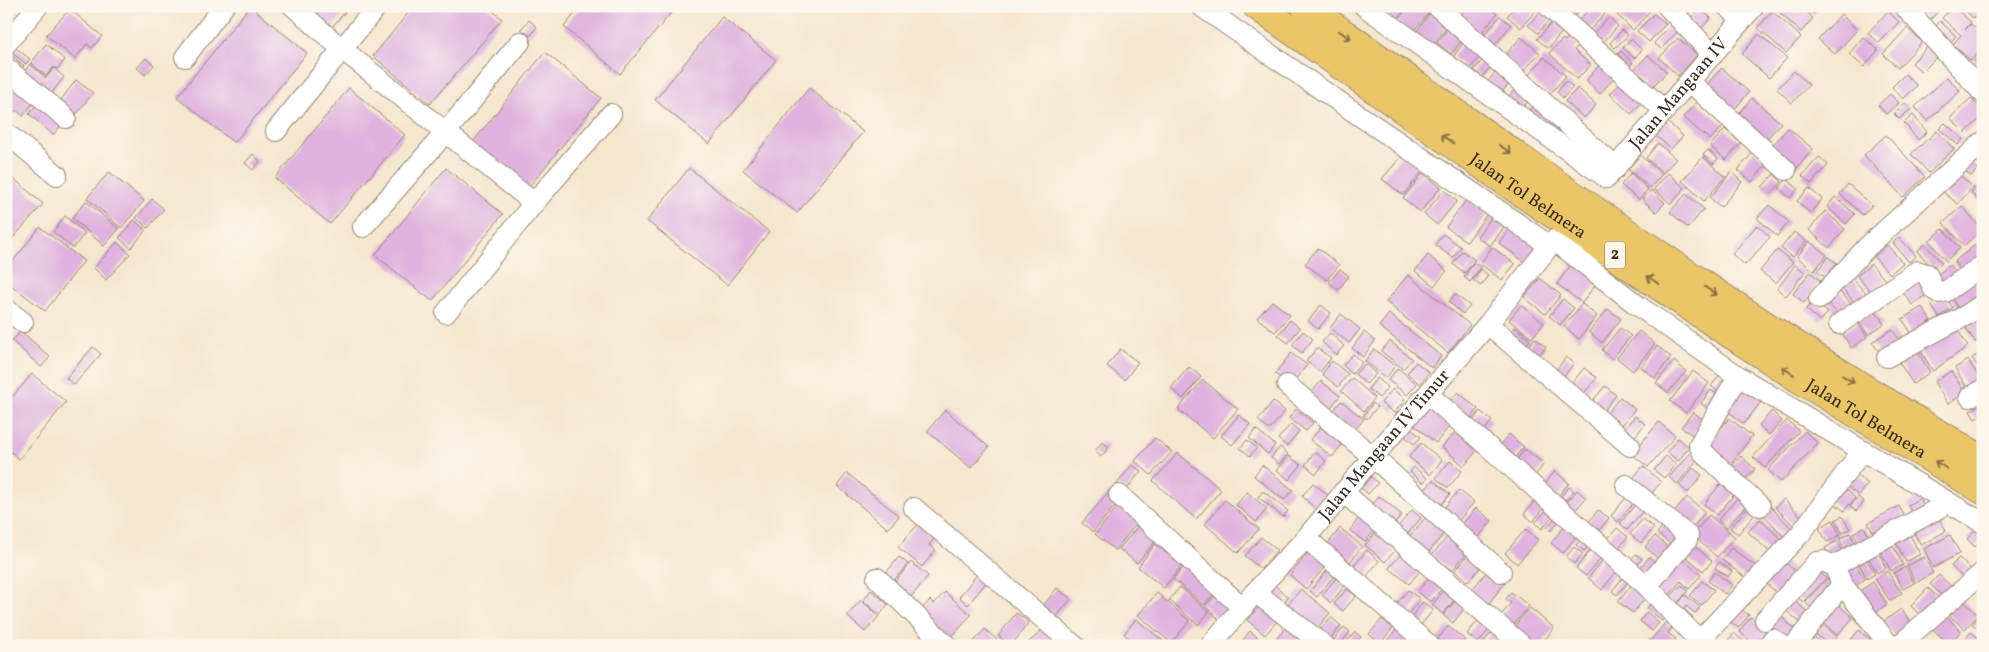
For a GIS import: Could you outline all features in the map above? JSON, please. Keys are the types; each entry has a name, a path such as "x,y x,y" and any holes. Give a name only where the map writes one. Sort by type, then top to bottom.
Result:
{"highway":[{"name":"Jalan Tol Belmera","path":"1257,6 1512,186 1720,327 1811,386 1983,490"},
{"name":"Jalan Tol Belmera","path":"1305,6 1589,208 1738,309 1983,460"}],"street":[{"path":"6,44 38,6"},
{"path":"185,57 224,6"},
{"path":"293,6 342,49 534,203"},
{"path":"276,131 378,6"},
{"path":"1200,6 1363,120 1552,243 1738,376 1983,523"},
{"path":"1364,6 1609,176"},
{"path":"1437,6 1609,176"},
{"path":"1548,6 1665,111"},
{"path":"1667,6 1713,55"},
{"path":"1727,6 1748,13"},
{"path":"1904,6 1983,93"},
{"name":"Jalan Mangaan IV","path":"1609,176 1748,13"},
{"path":"363,227 446,132 520,42"},
{"path":"6,68 66,118"},
{"path":"1690,82 1786,170"},
{"path":"446,313 534,203 611,114"},
{"path":"6,133 56,175"},
{"path":"1819,299 1868,246 1983,142"},
{"name":"Jalan Mangaan IV Timur","path":"1212,645 1255,592 1306,538 1343,492 1488,324 1552,243"},
{"path":"1840,324 1917,271 1927,274 1934,290 1939,293 1946,292 1983,265"},
{"path":"1887,357 1965,316 1983,304"},
{"path":"6,309 23,322"},
{"path":"1488,324 1630,446"},
{"path":"1738,376 1699,445 1702,451 1760,506"},
{"path":"1287,385 1373,457 1501,572"},
{"path":"1428,394 1646,586 1702,643 1801,533 1862,451"},
{"path":"1626,485 1688,536 1687,540 1646,586"},
{"path":"1343,492 1523,646"},
{"path":"1119,495 1243,608"},
{"path":"1834,566 1948,503"},
{"path":"914,508 1075,646"},
{"path":"1306,538 1430,646"},
{"path":"1765,620 1817,562 1822,560 1834,566 1842,584 1890,646"},
{"path":"1898,646 1983,572"},
{"path":"877,578 947,646"},
{"path":"1794,646 1842,584"},
{"path":"1255,592 1325,646"},
{"path":"1768,646 1773,639 1783,646"}],"building":[{"path":"250,6 307,53 234,143 177,97"},
{"path":"308,6 350,6 332,27"},
{"path":"414,6 487,6 502,19 430,104 373,56"},
{"path":"581,6 677,6 620,74 564,27"},
{"path":"1382,6 1403,6 1406,8 1396,22 1380,9"},
{"path":"1409,6 1433,8 1412,33 1397,21"},
{"path":"1468,6 1488,6 1497,14 1479,36 1457,18"},
{"path":"1516,6 1536,6 1538,8 1521,28 1507,16"},
{"path":"1563,6 1584,6 1571,20"},
{"path":"1592,6 1597,6 1605,14 1588,32 1577,22"},
{"path":"1626,6 1646,6 1650,11 1633,30 1617,15"},
{"path":"1674,6 1695,6 1685,17"},
{"path":"1772,6 1800,6 1813,18 1801,32"},
{"path":"1805,6 1820,6 1814,14"},
{"path":"1926,6 1943,6 1929,21 1920,13"},
{"path":"1953,6 1971,22 1965,30 1971,24 1983,34 1983,48 1971,61 1953,44 1961,35 1942,18"},
{"path":"1965,6 1983,7 1973,18 1963,9"},
{"path":"1699,8 1711,18 1700,30 1689,20"},
{"path":"70,9 102,36 92,48 87,44 75,59 46,35"},
{"path":"1433,9 1450,23 1431,48 1414,35"},
{"path":"1543,9 1552,17 1538,33 1528,25"},
{"path":"1772,11 1801,37 1786,53 1758,28"},
{"path":"1888,11 1899,22 1879,43 1868,33"},
{"path":"1654,14 1666,24 1649,42 1637,31"},
{"path":"1841,14 1857,30 1835,54 1818,39"},
{"path":"1500,16 1511,25 1491,50 1480,40"},
{"path":"1983,16 1983,29 1976,23"},
{"path":"722,17 776,60 709,144 655,100"},
{"path":"1609,17 1618,26 1601,45 1591,36"},
{"path":"1555,19 1566,28 1548,48 1537,39"},
{"path":"529,20 537,27 530,36 521,29"},
{"path":"1940,21 1956,36 1948,45 1932,31"},
{"path":"1451,24 1466,36 1451,54 1437,43"},
{"path":"1671,25 1678,31 1661,49 1654,43"},
{"path":"1907,28 1922,42 1898,68 1883,54"},
{"path":"1622,30 1628,35 1615,48 1610,43"},
{"path":"1759,34 1787,58 1769,78 1742,54"},
{"path":"1521,37 1540,53 1521,74 1503,58"},
{"path":"1569,37 1578,46 1574,50 1591,65 1577,79 1549,53 1563,39 1565,41"},
{"path":"1863,37 1878,50 1864,67 1849,54"},
{"path":"1467,38 1484,51 1469,70 1453,57"},
{"path":"1678,38 1697,55 1678,76 1659,58"},
{"path":"1631,39 1642,50 1634,58 1623,48"},
{"path":"46,44 65,60 57,69 54,67 46,76 31,63"},
{"path":"1927,47 1937,57 1922,72 1912,63"},
{"path":"16,48 30,59 26,64 12,53"},
{"path":"1621,51 1633,63 1624,72 1612,60"},
{"path":"545,52 601,98 528,188 472,143"},
{"path":"1983,52 1983,68 1974,61"},
{"path":"1648,55 1667,72 1649,90 1631,73"},
{"path":"12,56 24,66 17,74 6,63"},
{"path":"1485,57 1493,64 1482,77 1474,70"},
{"path":"1544,57 1566,76 1549,95 1528,76"},
{"path":"146,58 154,65 145,75 137,68"},
{"path":"1601,63 1615,76 1600,94 1586,81"},
{"path":"30,64 46,78 54,68 64,77 47,99 19,78"},
{"path":"1722,68 1749,92 1733,111 1705,86"},
{"path":"1497,70 1511,82 1499,95 1486,84"},
{"path":"1794,71 1809,85 1792,103 1777,89"},
{"path":"1905,74 1917,86 1903,99 1892,87"},
{"path":"1947,77 1960,91 1927,121 1915,107"},
{"path":"13,78 37,98 23,116 16,110 7,121 6,87"},
{"path":"1624,79 1645,99 1631,114 1610,94"},
{"path":"76,80 93,93 74,117 58,104"},
{"path":"1566,81 1573,87 1563,98 1557,92"},
{"path":"1517,87 1530,99 1519,112 1505,100"},
{"path":"349,88 405,135 330,224 275,178"},
{"path":"809,88 863,132 797,213 743,170"},
{"path":"1578,88 1596,105 1584,118 1565,101"},
{"path":"1890,94 1899,103 1886,114 1878,105"},
{"path":"1752,98 1781,123 1763,143 1735,118"},
{"path":"1971,98 1983,111 1983,116 1965,133 1950,118"},
{"path":"39,101 64,122 53,135 29,114"},
{"path":"1697,102 1724,125 1710,140 1683,117"},
{"path":"1535,103 1566,131 1557,141 1526,114"},
{"path":"1905,103 1911,109 1899,119 1894,114"},
{"path":"1913,115 1927,132 1918,140 1904,123"},
{"path":"1666,121 1683,136 1671,149 1654,134"},
{"path":"1945,123 1963,139 1958,145 1939,129"},
{"path":"1788,128 1813,149 1797,168 1772,146"},
{"path":"1725,129 1741,143 1726,160 1710,146"},
{"path":"1937,131 1954,149 1929,173 1911,154"},
{"path":"1886,135 1925,177 1903,197 1864,155"},
{"path":"1658,143 1676,159 1663,173 1646,158"},
{"path":"1708,150 1718,159 1713,164 1703,155"},
{"path":"1983,150 1983,168 1973,159"},
{"path":"1754,151 1768,163 1752,182 1738,170"},
{"path":"1405,152 1425,168 1403,195 1382,179"},
{"path":"253,154 260,161 253,170 245,163"},
{"path":"1640,155 1662,174 1650,188 1628,169"},
{"path":"1703,157 1725,177 1704,201 1682,181"},
{"path":"1819,157 1828,165 1811,184 1802,176"},
{"path":"1965,159 1978,169 1971,176 1959,166"},
{"path":"446,168 503,214 432,301 375,255"},
{"path":"689,168 769,232 727,285 647,221"},
{"path":"1954,170 1973,187 1958,204 1938,188"},
{"path":"6,172 43,204 6,246"},
{"path":"109,172 144,201 121,228 87,198"},
{"path":"1731,172 1742,182 1721,207 1710,198"},
{"path":"1423,173 1441,187 1420,212 1403,198"},
{"path":"1631,173 1648,189 1639,200 1621,185"},
{"path":"1668,173 1685,188 1671,204 1654,189"},
{"path":"1774,174 1782,182 1771,194 1762,187"},
{"path":"1787,179 1798,189 1790,198 1779,188"},
{"path":"1983,183 1983,204 1981,205 1971,192"},
{"path":"1848,184 1872,205 1863,215 1840,194"},
{"path":"1809,188 1822,199 1810,213 1797,201"},
{"path":"1444,190 1457,201 1437,225 1424,214"},
{"path":"1652,190 1665,203 1656,212 1642,199"},
{"path":"1686,194 1704,209 1688,228 1670,212"},
{"path":"1835,197 1855,214 1846,224 1827,207"},
{"path":"152,199 164,209 148,228 136,218"},
{"path":"1467,199 1487,214 1467,242 1446,227"},
{"path":"86,201 119,229 104,246 72,218"},
{"path":"1769,205 1789,222 1777,236 1757,218"},
{"path":"1962,206 1982,229 1964,246 1943,223"},
{"path":"1825,211 1845,229 1829,248 1809,230"},
{"path":"1494,214 1507,223 1490,246 1477,237"},
{"path":"65,216 85,233 73,248 53,232"},
{"path":"134,220 146,230 131,248 119,238"},
{"path":"1512,225 1539,245 1526,263 1499,243"},
{"path":"1757,225 1770,237 1745,265 1732,254"},
{"path":"40,227 84,261 45,311 6,281 6,270"},
{"path":"1943,229 1960,248 1946,261 1929,241"},
{"path":"1794,232 1806,241 1793,257 1781,248"},
{"path":"1443,234 1461,247 1453,258 1435,245"},
{"path":"1899,237 1916,256 1909,262 1893,243"},
{"path":"1981,240 1983,242 1983,260 1964,275 1954,262"},
{"path":"1809,241 1827,255 1814,271 1797,257"},
{"path":"117,242 130,254 106,280 94,268"},
{"path":"1925,244 1942,263 1935,270 1917,251"},
{"path":"1887,245 1903,263 1890,274 1874,257"},
{"path":"1492,247 1515,264 1502,280 1480,264"},
{"path":"1318,248 1339,265 1327,280 1305,264"},
{"path":"1777,250 1793,262 1776,283 1760,271"},
{"path":"1462,251 1475,260 1465,273 1453,264"},
{"path":"1428,255 1447,271 1434,286 1415,271"},
{"path":"1828,257 1837,263 1826,278 1817,271"},
{"path":"1573,262 1598,281 1582,303 1557,284"},
{"path":"1474,263 1481,267 1470,282 1464,277"},
{"path":"1871,264 1886,281 1872,293 1857,276"},
{"path":"1795,265 1805,272 1786,296 1777,289"},
{"path":"1950,265 1960,278 1944,290 1934,277"},
{"path":"1340,269 1349,276 1338,290 1329,282"},
{"path":"1481,269 1488,275 1481,286 1473,280"},
{"path":"1810,272 1821,281 1804,303 1793,294"},
{"path":"1983,273 1983,295 1959,310 1949,293"},
{"path":"1920,274 1931,292 1912,305 1900,287"},
{"path":"1408,275 1470,325 1448,353 1386,302"},
{"path":"1540,278 1561,295 1545,314 1524,297"},
{"path":"1852,278 1868,296 1857,306 1842,288"},
{"path":"1838,290 1856,309 1844,321 1826,301"},
{"path":"1455,294 1470,306 1463,314 1449,302"},
{"path":"1945,296 1953,308 1939,317 1931,305"},
{"path":"1563,299 1574,308 1560,325 1549,316"},
{"path":"1272,301 1290,315 1275,332 1257,318"},
{"path":"1814,301 1828,313 1820,321 1806,309"},
{"path":"1582,304 1597,316 1579,339 1564,326"},
{"path":"1321,305 1331,313 1318,329 1308,321"},
{"path":"1521,305 1544,323 1532,338 1509,320"},
{"path":"1922,307 1931,321 1912,334 1902,319"},
{"path":"1608,309 1621,319 1602,343 1589,332"},
{"path":"1875,310 1884,324 1868,335 1858,320"},
{"path":"1983,313 1983,338 1975,342 1964,325"},
{"path":"1341,314 1360,329 1349,343 1330,328"},
{"path":"1389,314 1441,356 1432,368 1379,326"},
{"path":"1290,320 1300,328 1288,343 1278,335"},
{"path":"1858,323 1867,337 1851,348 1842,333"},
{"path":"1955,326 1968,346 1933,371 1917,346"},
{"path":"1515,327 1530,340 1522,351 1506,338"},
{"path":"1620,328 1631,336 1612,359 1602,350"},
{"path":"1892,329 1900,341 1880,353 1872,342"},
{"path":"21,331 50,357 41,367 12,341"},
{"path":"1303,331 1313,339 1302,353 1292,345"},
{"path":"1639,331 1655,344 1633,371 1617,358"},
{"path":"1364,332 1375,341 1363,357 1352,348"},
{"path":"1330,333 1344,346 1336,355 1322,342"},
{"path":"1535,338 1546,347 1535,360 1524,352"},
{"path":"1390,341 1412,359 1403,369 1381,351"},
{"path":"1657,346 1671,357 1655,378 1641,367"},
{"path":"93,347 101,354 74,385 66,378"},
{"path":"1317,348 1331,358 1320,372 1306,361"},
{"path":"1120,349 1138,362 1125,380 1107,366"},
{"path":"1374,349 1395,366 1386,378 1365,361"},
{"path":"1917,351 1930,372 1913,384 1899,362"},
{"path":"1982,352 1983,354 1983,374 1972,358"},
{"path":"1291,353 1307,365 1290,386 1275,374"},
{"path":"1353,354 1362,363 1352,374 1343,365"},
{"path":"1566,357 1574,363 1564,376 1556,370"},
{"path":"1968,360 1981,380 1968,389 1955,368"},
{"path":"1332,361 1348,374 1338,387 1322,374"},
{"path":"1674,361 1686,371 1668,393 1656,383"},
{"path":"1416,362 1429,372 1420,384 1407,373"},
{"path":"1365,364 1376,374 1366,384 1355,374"},
{"path":"1189,367 1201,377 1183,399 1171,388"},
{"path":"1398,368 1417,384 1407,395 1388,380"},
{"path":"1584,368 1597,378 1580,398 1568,388"},
{"path":"1693,371 1709,383 1686,413 1670,401"},
{"path":"1723,371 1734,379 1722,395 1711,386"},
{"path":"1951,371 1965,393 1948,404 1934,382"},
{"path":"32,374 66,402 19,459 6,448 6,404"},
{"path":"1352,378 1375,398 1364,411 1341,391"},
{"path":"1377,378 1388,387 1379,398 1368,389"},
{"path":"1203,380 1238,409 1213,438 1178,409"},
{"path":"1321,381 1340,396 1327,412 1308,397"},
{"path":"1742,382 1764,398 1744,424 1723,407"},
{"path":"1605,386 1616,395 1601,414 1589,405"},
{"path":"1393,389 1405,399 1394,413 1381,403"},
{"path":"1711,390 1721,397 1710,411 1701,403"},
{"path":"1458,392 1478,409 1467,423 1446,406"},
{"path":"1620,397 1635,409 1619,429 1604,417"},
{"path":"1273,401 1285,411 1269,430 1258,420"},
{"path":"1341,401 1364,419 1351,435 1328,417"},
{"path":"1373,403 1377,407 1367,419 1363,416"},
{"path":"1427,404 1451,424 1436,443 1412,423"},
{"path":"1983,404 1983,414 1975,419 1970,411"},
{"path":"1296,409 1313,423 1306,431 1289,418"},
{"path":"945,410 989,447 971,468 927,431"},
{"path":"1480,411 1492,421 1480,436 1468,426"},
{"path":"1772,411 1782,421 1769,435 1759,425"},
{"path":"1693,412 1704,420 1692,435 1681,427"},
{"path":"1239,415 1250,424 1232,445 1221,436"},
{"path":"1635,416 1645,424 1631,441 1621,432"},
{"path":"1729,418 1752,436 1728,468 1704,450"},
{"path":"1787,420 1799,431 1765,468 1753,457"},
{"path":"1659,422 1675,436 1648,467 1632,454"},
{"path":"1291,424 1299,431 1287,446 1278,439"},
{"path":"1408,426 1421,437 1414,444 1402,434"},
{"path":"1321,427 1342,445 1332,457 1310,440"},
{"path":"1256,429 1275,445 1268,454 1249,438"},
{"path":"1458,429 1480,447 1464,466 1442,447"},
{"path":"1805,431 1818,443 1781,482 1768,470"},
{"path":"1509,434 1524,447 1511,462 1496,449"},
{"path":"1155,438 1172,452 1151,475 1135,461"},
{"path":"1678,438 1689,447 1678,461 1667,452"},
{"path":"1247,440 1257,448 1250,456 1240,448"},
{"path":"1102,442 1109,447 1101,457 1095,451"},
{"path":"1421,443 1442,460 1430,475 1409,457"},
{"path":"1280,447 1288,454 1279,464 1271,458"},
{"path":"1525,449 1544,464 1532,479 1513,464"},
{"path":"1315,452 1326,461 1316,474 1305,465"},
{"path":"1691,452 1699,458 1677,484 1669,477"},
{"path":"1178,453 1221,490 1196,519 1153,481"},
{"path":"1289,456 1301,465 1289,480 1277,470"},
{"path":"1666,456 1676,464 1664,478 1654,470"},
{"path":"1741,456 1755,469 1741,484 1727,471"},
{"path":"1450,461 1462,471 1448,488 1436,478"},
{"path":"1132,465 1141,471 1126,490 1117,484"},
{"path":"1262,465 1293,490 1284,500 1254,476"},
{"path":"1643,466 1661,482 1647,499 1629,483"},
{"path":"1414,467 1427,478 1423,483 1410,472"},
{"path":"1693,468 1702,475 1688,493 1679,485"},
{"path":"1555,471 1569,483 1556,499 1542,488"},
{"path":"1853,471 1868,484 1858,495 1843,483"},
{"path":"847,473 899,516 888,529 837,486"},
{"path":"1371,477 1378,483 1368,494 1361,488"},
{"path":"1725,479 1738,490 1717,515 1704,504"},
{"path":"1433,480 1450,494 1436,511 1419,497"},
{"path":"1313,483 1330,497 1318,511 1302,496"},
{"path":"1841,485 1855,498 1844,511 1829,499"},
{"path":"1569,487 1574,491 1566,500 1561,496"},
{"path":"1459,490 1474,502 1455,525 1440,513"},
{"path":"1577,490 1586,498 1573,513 1564,506"},
{"path":"1109,491 1120,500 1093,532 1082,523"},
{"path":"1263,491 1288,511 1283,517 1258,497"},
{"path":"1247,492 1267,509 1256,522 1236,505"},
{"path":"1629,494 1636,500 1618,522 1611,516"},
{"path":"1740,495 1748,503 1727,528 1718,520"},
{"path":"1379,496 1402,515 1392,527 1369,509"},
{"path":"1687,497 1705,512 1690,531 1672,515"},
{"path":"1858,497 1864,502 1856,511 1850,506"},
{"path":"1920,498 1927,512 1915,519 1908,505"},
{"path":"1536,499 1545,507 1533,522 1524,514"},
{"path":"1784,499 1806,522 1798,530 1775,507"},
{"path":"1225,500 1259,529 1238,553 1205,524"},
{"path":"1639,500 1647,506 1627,530 1620,523"},
{"path":"1122,501 1142,517 1115,550 1095,534"},
{"path":"1749,506 1756,513 1738,534 1730,528"},
{"path":"1770,506 1796,533 1788,541 1763,514"},
{"path":"1899,506 1907,521 1876,538 1868,523"},
{"path":"1476,508 1492,521 1475,541 1459,528"},
{"path":"1548,508 1554,514 1542,529 1535,523"},
{"path":"1412,510 1421,518 1406,536 1397,528"},
{"path":"1598,510 1609,518 1595,535 1585,527"},
{"path":"1558,514 1562,517 1551,531 1547,527"},
{"path":"1361,515 1377,528 1365,542 1350,530"},
{"path":"1709,515 1735,537 1717,557 1692,535"},
{"path":"1937,515 1946,531 1921,545 1912,529"},
{"path":"1427,516 1446,531 1427,554 1408,538"},
{"path":"1842,516 1850,529 1842,533 1835,520"},
{"path":"1643,519 1654,528 1641,543 1630,534"},
{"path":"1760,519 1784,542 1773,555 1748,532"},
{"path":"1833,520 1840,535 1827,542 1819,528"},
{"path":"921,521 937,535 929,545 936,550 922,567 898,547"},
{"path":"1141,522 1159,537 1137,563 1119,549"},
{"path":"1567,523 1579,533 1563,553 1551,543"},
{"path":"1666,523 1683,537 1674,547 1657,533"},
{"path":"1864,527 1871,539 1860,545 1853,533"},
{"path":"1340,528 1362,546 1350,562 1327,545"},
{"path":"1380,528 1400,545 1385,562 1365,545"},
{"path":"1617,528 1628,537 1615,552 1604,543"},
{"path":"1977,528 1983,533 1983,539 1975,547 1967,539"},
{"path":"1526,529 1538,540 1517,564 1505,553"},
{"path":"1908,531 1920,554 1906,562 1894,539"},
{"path":"1850,533 1858,548 1847,554 1839,539"},
{"path":"1950,535 1960,553 1933,568 1924,549"},
{"path":"1448,536 1467,552 1452,571 1432,555"},
{"path":"1655,536 1671,550 1662,562 1645,547"},
{"path":"1261,537 1277,550 1261,569 1245,556"},
{"path":"1583,537 1591,543 1584,551 1576,545"},
{"path":"1890,540 1903,565 1891,571 1878,547"},
{"path":"1837,541 1845,555 1832,561 1825,548"},
{"path":"1691,543 1712,561 1703,571 1682,553"},
{"path":"1155,544 1173,558 1177,552 1186,560 1164,588 1138,567"},
{"path":"1574,547 1583,554 1574,564 1566,557"},
{"path":"1593,547 1603,555 1586,576 1576,568"},
{"path":"1312,548 1329,562 1306,589 1290,575"},
{"path":"1731,548 1755,566 1746,578 1722,560"},
{"path":"1876,548 1886,568 1877,573 1866,554"},
{"path":"1405,549 1425,565 1409,584 1389,568"},
{"path":"1367,550 1379,561 1366,577 1353,567"},
{"path":"1469,553 1483,564 1468,582 1455,571"},
{"path":"1636,554 1642,559 1634,568 1628,563"},
{"path":"1864,555 1875,574 1867,579 1856,559"},
{"path":"1680,556 1701,575 1689,589 1681,581 1666,599 1653,588"},
{"path":"899,557 908,564 889,586 881,579"},
{"path":"1605,557 1619,568 1602,590 1588,578"},
{"path":"1649,557 1661,567 1650,580 1638,570"},
{"path":"1924,557 1933,573 1916,583 1907,566"},
{"path":"1959,558 1977,575 1969,583 1951,566"},
{"path":"1853,561 1865,579 1852,589 1839,570"},
{"path":"911,562 928,576 907,602 890,588"},
{"path":"1719,562 1732,571 1728,577 1715,568"},
{"path":"1785,562 1800,576 1780,596 1765,582"},
{"path":"1187,563 1218,589 1204,605 1173,579"},
{"path":"1905,567 1914,583 1903,589 1894,573"},
{"path":"1329,568 1336,573 1317,597 1310,591"},
{"path":"1488,570 1505,583 1487,605 1471,591"},
{"path":"1817,570 1826,578 1803,602 1794,594"},
{"path":"1887,571 1902,593 1890,601 1875,579"},
{"path":"979,572 988,580 968,605 959,597"},
{"path":"1715,572 1732,585 1725,594 1708,581"},
{"path":"1431,575 1444,586 1431,602 1417,592"},
{"path":"1625,575 1630,579 1617,595 1612,591"},
{"path":"1939,575 1955,590 1946,600 1930,584"},
{"path":"1336,578 1345,585 1331,603 1322,595"},
{"path":"1828,578 1837,587 1814,611 1805,602"},
{"path":"1702,581 1714,590 1702,605 1690,596"},
{"path":"1634,582 1649,594 1633,613 1618,602"},
{"path":"1873,582 1887,604 1870,616 1855,594"},
{"path":"1272,583 1288,597 1281,605 1265,591"},
{"path":"1448,585 1459,594 1443,614 1432,605"},
{"path":"1681,585 1688,591 1672,609 1665,603"},
{"path":"1180,587 1209,612 1198,625 1169,600"},
{"path":"1057,588 1071,599 1053,621 1040,610"},
{"path":"1928,588 1943,602 1925,620 1911,606"},
{"path":"1301,589 1330,613 1315,631 1286,607"},
{"path":"1347,589 1356,596 1343,611 1334,604"},
{"path":"871,590 888,604 880,615 863,601"},
{"path":"1220,590 1239,607 1224,624 1205,606"},
{"path":"1408,590 1420,599 1406,617 1394,607"},
{"path":"945,592 971,615 949,640 918,613 930,600 934,604"},
{"path":"1511,592 1529,606 1510,629 1498,619 1511,603 1506,599"},
{"path":"1157,593 1190,621 1171,643 1138,615"},
{"path":"1685,595 1700,607 1695,613 1686,606 1684,609 1693,617 1688,624 1672,612"},
{"path":"1960,598 1978,615 1965,629 1946,613"},
{"path":"1457,599 1466,606 1453,623 1443,615"},
{"path":"1654,599 1669,613 1662,621 1647,608"},
{"path":"1792,599 1811,615 1802,624 1783,608"},
{"path":"861,600 879,616 865,632 847,616"},
{"path":"1423,602 1433,610 1417,630 1407,622"},
{"path":"1260,605 1278,620 1265,635 1247,620"},
{"path":"1839,605 1853,618 1837,635 1820,620 1830,607 1834,611"},
{"path":"1530,608 1554,628 1540,646 1535,646 1513,628"},
{"path":"1901,609 1916,629 1899,642 1884,621"},
{"path":"1742,610 1749,615 1738,628 1731,622"},
{"path":"1647,612 1659,623 1652,631 1640,621"},
{"path":"1983,612 1983,633 1972,624"},
{"path":"1016,613 1029,622 1011,646 998,636"},
{"path":"1943,613 1961,631 1949,644 1930,627"},
{"path":"1779,615 1796,630 1785,644 1767,628"},
{"path":"1331,617 1341,626 1328,642 1317,633"},
{"path":"1481,617 1492,626 1478,643 1467,634"},
{"path":"1751,617 1772,636 1764,646 1756,646 1739,631"},
{"path":"1136,619 1162,640 1157,646 1138,646 1124,634"},
{"path":"1382,619 1393,628 1380,644 1369,634"},
{"path":"1666,622 1672,628 1668,633 1676,639 1670,646 1654,646 1649,642"},
{"path":"1823,625 1837,637 1830,646 1815,634"},
{"path":"1287,626 1311,646 1276,646 1273,643"},
{"path":"1448,626 1465,640 1460,646 1434,646 1433,645"},
{"path":"1344,627 1350,632 1339,646 1333,646 1331,644"},
{"path":"985,629 1001,644 999,646 970,646"},
{"path":"1043,629 1059,646 1025,646"},
{"path":"1397,629 1409,640 1405,646 1383,646"},
{"path":"1494,630 1508,642 1505,646 1480,646"},
{"path":"1859,630 1878,646 1846,646"},
{"path":"1250,631 1262,641 1258,646 1238,646"},
{"path":"1355,632 1361,637 1354,646 1344,646"},
{"path":"1971,632 1983,642 1983,646 1966,646 1962,642"},
{"path":"1734,633 1746,644 1745,646 1733,646 1734,644 1728,640"},
{"path":"925,636 937,646 916,646"},
{"path":"1814,637 1824,646 1806,646"},
{"path":"1366,639 1373,646 1360,646"}]}
